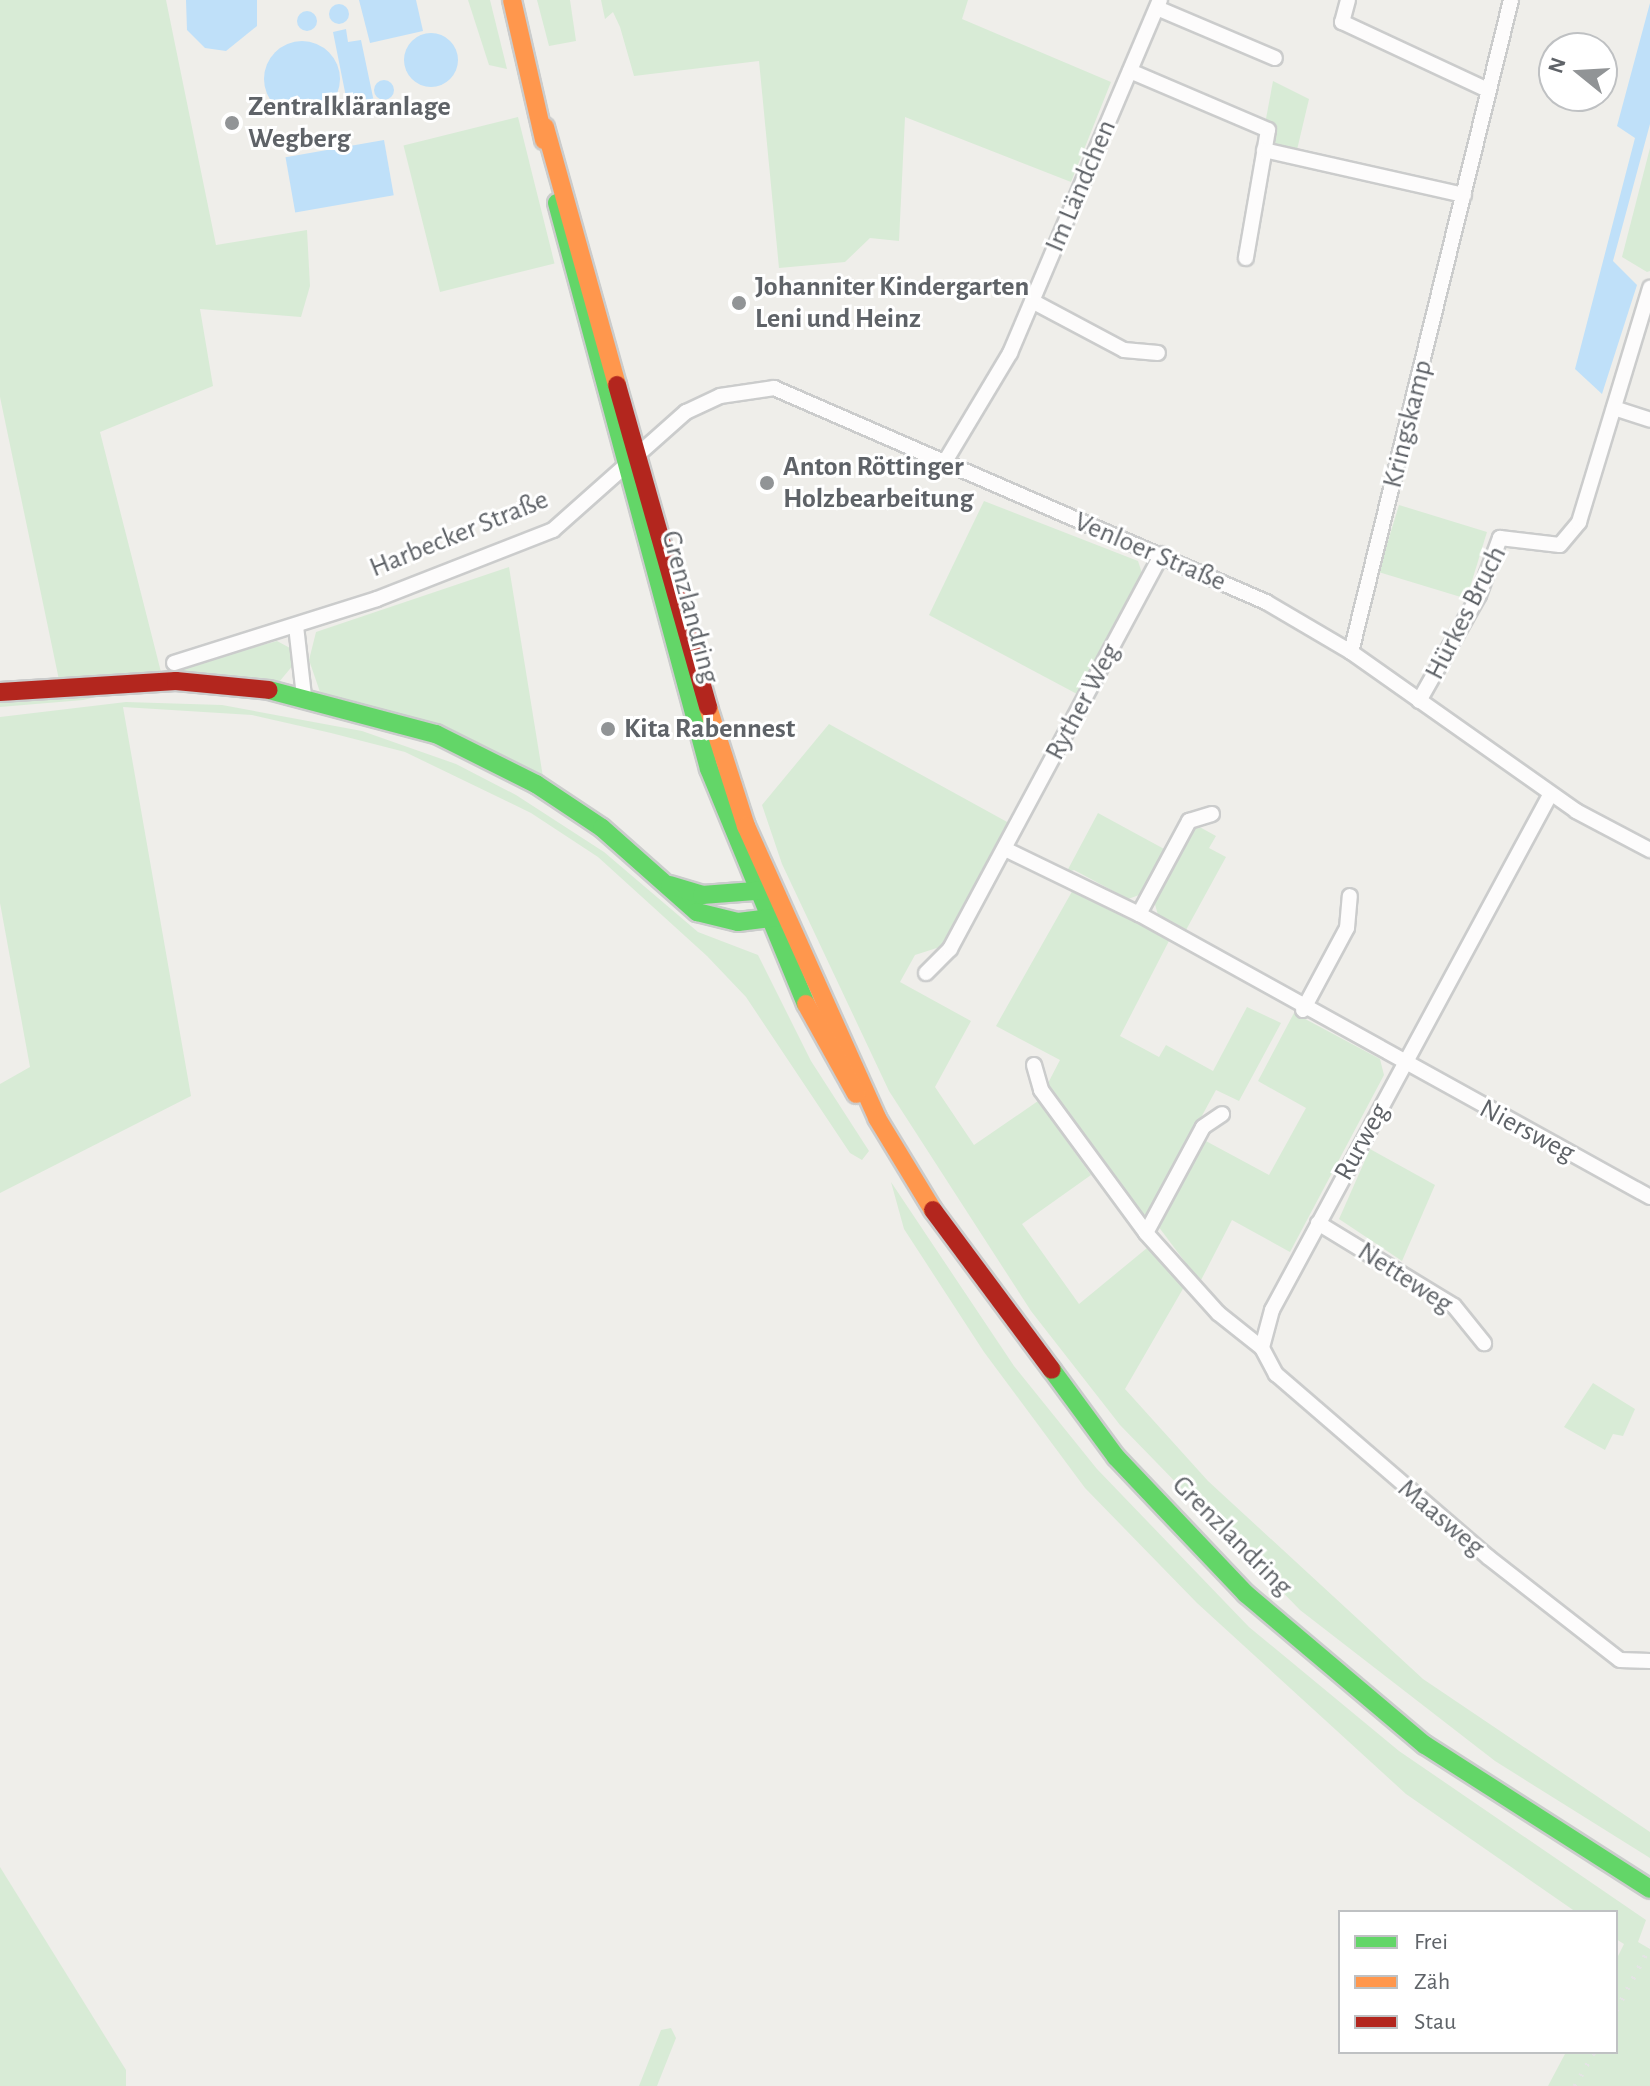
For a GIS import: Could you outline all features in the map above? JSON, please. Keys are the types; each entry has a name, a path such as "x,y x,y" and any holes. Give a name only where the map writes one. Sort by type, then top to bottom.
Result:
{"main road":[{"name":"Grenzlandring","path":"512,0 708,714 763,890"},
{"name":"Grenzlandring","path":"545,127 568,251 690,710 775,918 877,1118 1042,1366 1246,1594 1425,1745 1650,1889"},
{"path":"0,692 176,681 304,696 416,726 512,771 602,828 697,912 775,918"},
{"path":"670,885 702,895 763,890"}],"street":[{"path":"1348,0 1342,22 1488,90"},
{"name":"Kringskamp","path":"1351,652 1511,0"},
{"name":"Im Ländchen","path":"943,465 1032,301 1158,4 1275,58"},
{"path":"1130,71 1268,130 1246,258"},
{"path":"1264,150 1464,195"},
{"name":"Hürkes Bruch","path":"1419,701 1479,595 1500,538 1560,545 1579,522 1650,288"},
{"path":"1032,301 1124,350 1158,353"},
{"name":"Venloer Straße","path":"622,462 637,449 720,396 774,388 814,400 943,465 1162,554 1351,652 1550,795 1650,850"},
{"path":"1614,408 1650,420"},
{"name":"Harbecker Straße","path":"174,663 296,626 553,530 579,512 622,462"},
{"name":"Ryther Weg","path":"926,973 950,949 1162,554"},
{"path":"296,626 304,696"},
{"name":"Rurweg","path":"1262,1348 1263,1329 1318,1223 1550,795"},
{"path":"1139,914 1189,821 1212,814"},
{"path":"1005,849 1139,914 1303,1010 1405,1065"},
{"path":"1303,1010 1347,928 1350,896"},
{"path":"1034,1065 1041,1090 1146,1233 1218,1313 1262,1348"},
{"name":"Niersweg","path":"1405,1065 1650,1197"},
{"path":"1146,1233 1203,1127 1222,1114"},
{"name":"Netteweg","path":"1318,1223 1454,1306 1484,1343"},
{"name":"Maasweg","path":"1262,1348 1276,1374 1380,1467 1609,1652 1645,1663"}],"green space":[{"path":"0,0 166,0 216,245 307,230 310,286 301,317 200,309 213,386 100,432 161,672 277,641 290,648 294,664 279,682 59,680 0,397"},
{"path":"468,0 490,0 507,69 489,65"},
{"path":"537,0 570,0 576,41 549,46"},
{"path":"601,0 968,0 962,19 1111,82 1071,182 905,117 899,241 870,238 845,262 779,268 759,61 634,76 620,27 613,12 605,19"},
{"path":"1273,81 1309,99 1296,154 1276,149 1265,124"},
{"path":"518,117 555,264 440,292 404,146"},
{"path":"1650,148 1650,271 1647,272 1622,257"},
{"path":"984,501 1138,561 1142,573 1077,694 929,615"},
{"path":"1399,505 1487,532 1467,599 1379,572"},
{"path":"509,567 543,777 438,725 320,692 309,660 316,632"},
{"path":"100,696 83,700 0,707 0,701"},
{"path":"126,702 222,705 362,731 456,764 516,795 604,852 698,932 758,955 811,1061 869,1151 862,1160 850,1153 746,997 707,956 598,857 531,813 405,752 252,715 123,707 191,1096 0,1193 0,1084 30,1067 0,903 0,717"},
{"path":"829,724 1009,823 943,946 915,955 900,982 971,1021 935,1087 974,1145 1038,1101 1091,1175 1022,1224 1079,1304 1147,1248 1184,1287 1125,1389 1208,1481 1423,1679 1650,1832 1650,1858 1495,1761 1300,1610 1120,1425 1031,1311 889,1091 782,864 762,805"},
{"path":"1098,813 1166,850 1142,894 1128,899 1074,870 1066,873"},
{"path":"1196,825 1216,836 1209,848 1226,857 1186,930 1158,915 1154,901"},
{"path":"1074,888 1170,939 1120,1036 1159,1057 1166,1045 1213,1071 1247,1007 1281,1023 1239,1101 1216,1090 1148,1215 1139,1214 1047,1085 1060,1060 996,1026"},
{"path":"1294,1013 1380,1059 1384,1075 1290,1252 1232,1220 1200,1282 1158,1226 1204,1140 1269,1175 1306,1108 1258,1081"},
{"path":"1370,1149 1435,1185 1402,1261 1339,1219"},
{"path":"891,1182 1014,1366 1097,1469 1249,1627 1399,1751 1646,1920 1638,1942 1650,1949 1650,2086 1548,2086 1565,2054 1618,2054 1618,1956 1624,1944 1618,1940 1618,1910 1573,1910 1406,1794 1197,1603 1085,1488 984,1352 904,1229"},
{"path":"1593,1383 1635,1409 1623,1436 1613,1434 1605,1450 1564,1427"},
{"path":"0,1867 126,2070 126,2086 0,2086"},
{"path":"671,2028 676,2038 657,2086 639,2086 661,2030"}],"water":[{"path":"186,0 257,0 257,26 226,51 205,48 187,30"},
{"path":"359,0 416,0 423,31 370,43"},
{"path":"1650,3 1650,124 1613,261 1637,285 1602,394 1575,369 1635,138 1617,126"},
{"path":"335,4 343,4 349,14 343,24 335,24 329,18 329,10"},
{"path":"307,11 314,14 317,21 314,28 307,31 300,28 297,21 300,14"},
{"path":"346,29 348,42 361,40 374,102 348,107 333,32"},
{"path":"431,33 450,41 458,60 450,79 431,87 412,79 404,60 412,41"},
{"path":"302,41 317,44 329,52 337,64 340,79 337,94 329,106 317,114 302,117 287,114 275,106 267,94 264,79 267,64 275,52 287,44"},
{"path":"384,80 391,83 394,90 391,97 384,100 377,97 374,90 377,83"},
{"path":"384,140 394,195 295,213 286,157"}],"railway":[{"path":"1618,2006 1650,1946"},
{"path":"1575,2086 1593,2054"}],"traffic: fast":[{"path":"557,203 709,769 806,1004"},
{"path":"269,690 436,734 536,784 602,828 697,912 738,922 779,917"},
{"path":"670,885 702,895 768,890"},
{"path":"1052,1370 1116,1457 1246,1594 1425,1745 1650,1889"}],"traffic: slow":[{"path":"512,0 544,140"},
{"path":"545,127 617,385"},
{"path":"708,707 746,826 877,1118 933,1210"},
{"path":"806,1004 856,1094"}],"traffic: jam":[{"path":"617,385 708,707"},
{"path":"0,692 176,681 269,690"},
{"path":"933,1210 1052,1370"}],"place":[{"name":"Zentralkläranlage Wegberg","path":"232,123"},
{"name":"Johanniter Kindergarten Leni und Heinz","path":"739,303"},
{"name":"Anton Röttinger Holzbearbeitung","path":"767,483"},
{"name":"Kita Rabennest","path":"608,729"}]}
